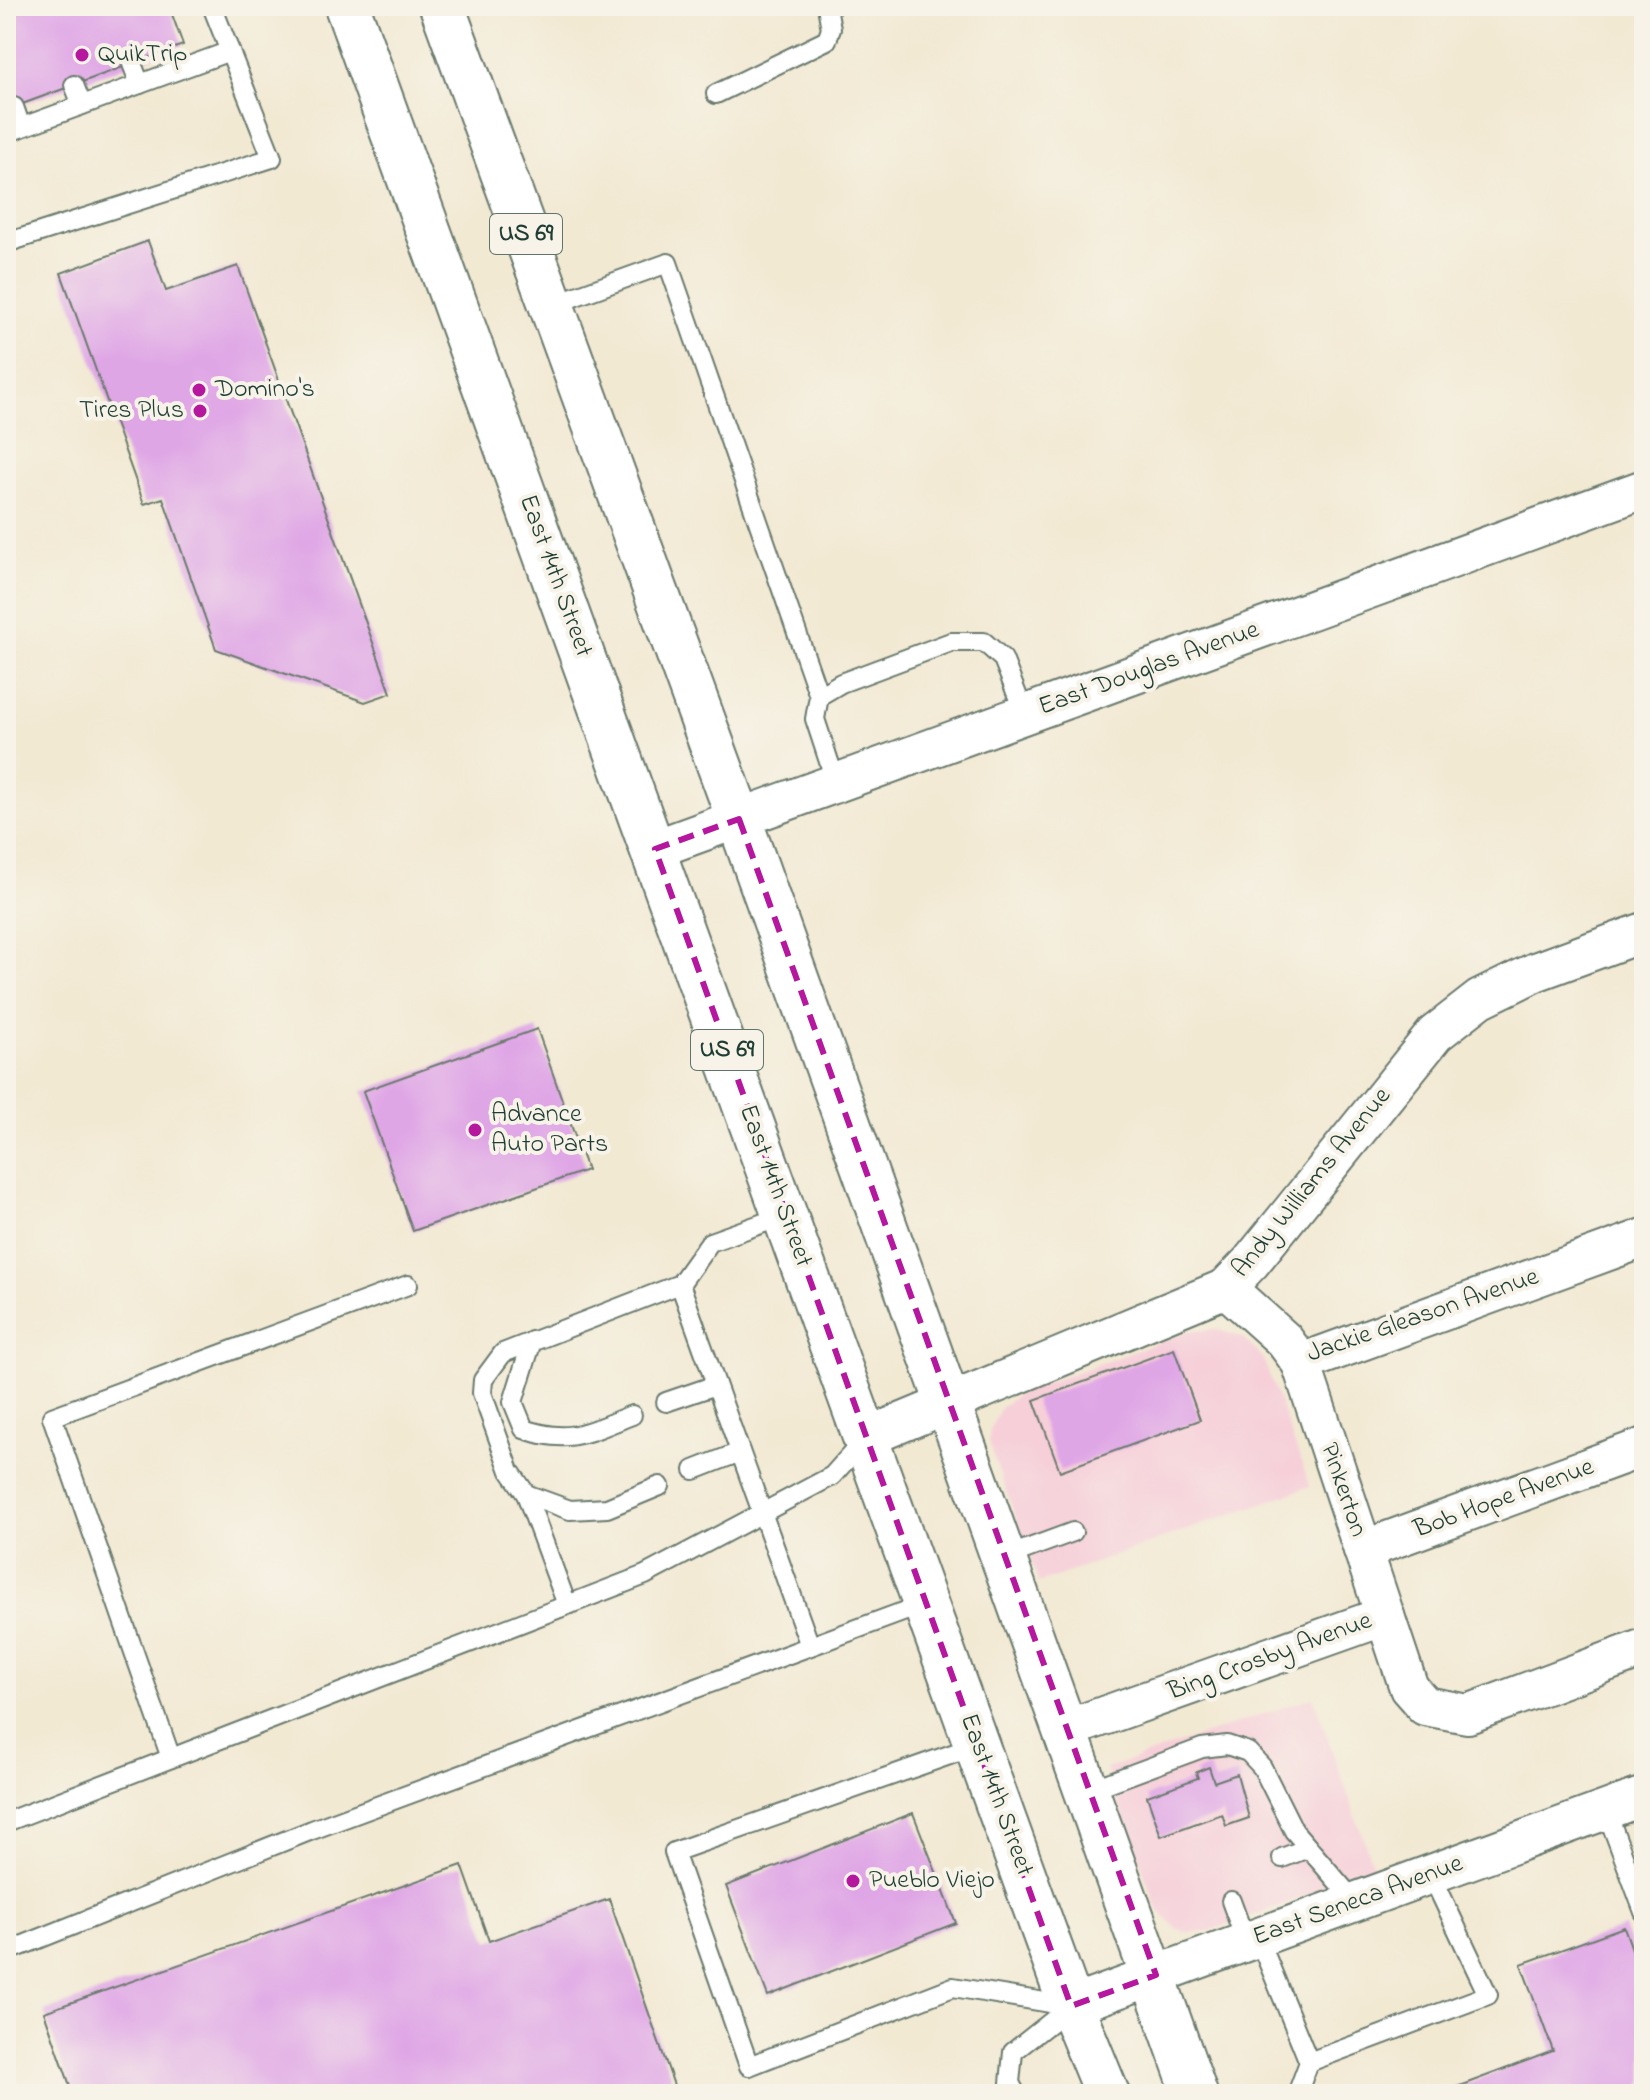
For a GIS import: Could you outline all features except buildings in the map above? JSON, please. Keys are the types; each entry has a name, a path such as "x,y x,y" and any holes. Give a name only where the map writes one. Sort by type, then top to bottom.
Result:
{"main road":[{"name":"East 14th Street","path":"347,6 655,849 1071,2006 1107,2094"},
{"name":"US 69","path":"442,6 950,1403 1156,1975 1195,2094"}],"street":[{"name":"East Douglas Avenue","path":"655,849 1644,489"},
{"name":"Andy Williams Avenue","path":"867,1437 1226,1288 1251,1262 1435,1034 1480,999 1535,972 1644,932"},
{"name":"Jackie Gleason Avenue","path":"1226,1288 1284,1340 1301,1363 1644,1238"},
{"name":"Pinkerton","path":"1301,1363 1385,1616"},
{"name":"Bob Hope Avenue","path":"1363,1550 1644,1447"},
{"name":"Bing Crosby Avenue","path":"1067,1729 1385,1616 1409,1688 1425,1706 1468,1714 1644,1648"},
{"name":"East Seneca Avenue","path":"1071,2006 1644,1796"}],"lane":[{"path":"6,243 272,158 212,6"},
{"path":"716,94 827,40 831,29 827,6"},
{"path":"14,107 14,130 230,51"},
{"path":"132,64 140,84"},
{"path":"74,85 82,105"},
{"path":"551,305 668,263 819,696 815,719 836,783"},
{"path":"819,696 841,683 951,642 984,642 1003,659 1025,715"},
{"path":"567,1605 526,1494 510,1471 482,1393 483,1380 503,1353 680,1284 710,1242 786,1215"},
{"path":"680,1284 810,1646"},
{"path":"171,1758 52,1417 408,1285"},
{"path":"532,1341 513,1402 524,1429 553,1439 586,1433 632,1415"},
{"path":"666,1402 716,1385"},
{"path":"6,1822 645,1575 832,1476 867,1437"},
{"path":"694,1470 740,1452"},
{"path":"526,1494 570,1510 607,1508 660,1486"},
{"path":"1005,1557 1073,1532"},
{"path":"6,1952 312,1830 927,1603"},
{"path":"978,1745 674,1852 749,2066 953,1987 1071,2006"},
{"path":"1089,1790 1202,1748 1227,1745 1248,1752 1262,1767 1281,1809 1308,1848 1355,1902"},
{"path":"1606,1810 1644,1912"},
{"path":"1282,1858 1308,1848"},
{"path":"1309,2062 1488,1995 1431,1874"},
{"path":"1231,1901 1309,2062 1297,2094"},
{"path":"1016,2094 1010,2083 1013,2052 1071,2006"}],"highlighted area":[{"path":"739,819 1156,1975 1071,2006 655,849"}],"shaded area":[{"path":"1216,1329 1243,1338 1263,1358 1310,1486 1039,1583 989,1443 990,1430 1001,1407 1022,1392 1187,1332"},
{"path":"1313,1697 1375,1871 1210,1931 1187,1932 1176,1928 1159,1911 1154,1900 1106,1769"}],"place":[{"name":"QuikTrip","path":"82,55"},
{"name":"Domino's","path":"199,390"},
{"name":"Tires Plus","path":"200,411"},
{"name":"Advance Auto Parts","path":"475,1130"},
{"name":"Pueblo Viejo","path":"853,1881"}]}
